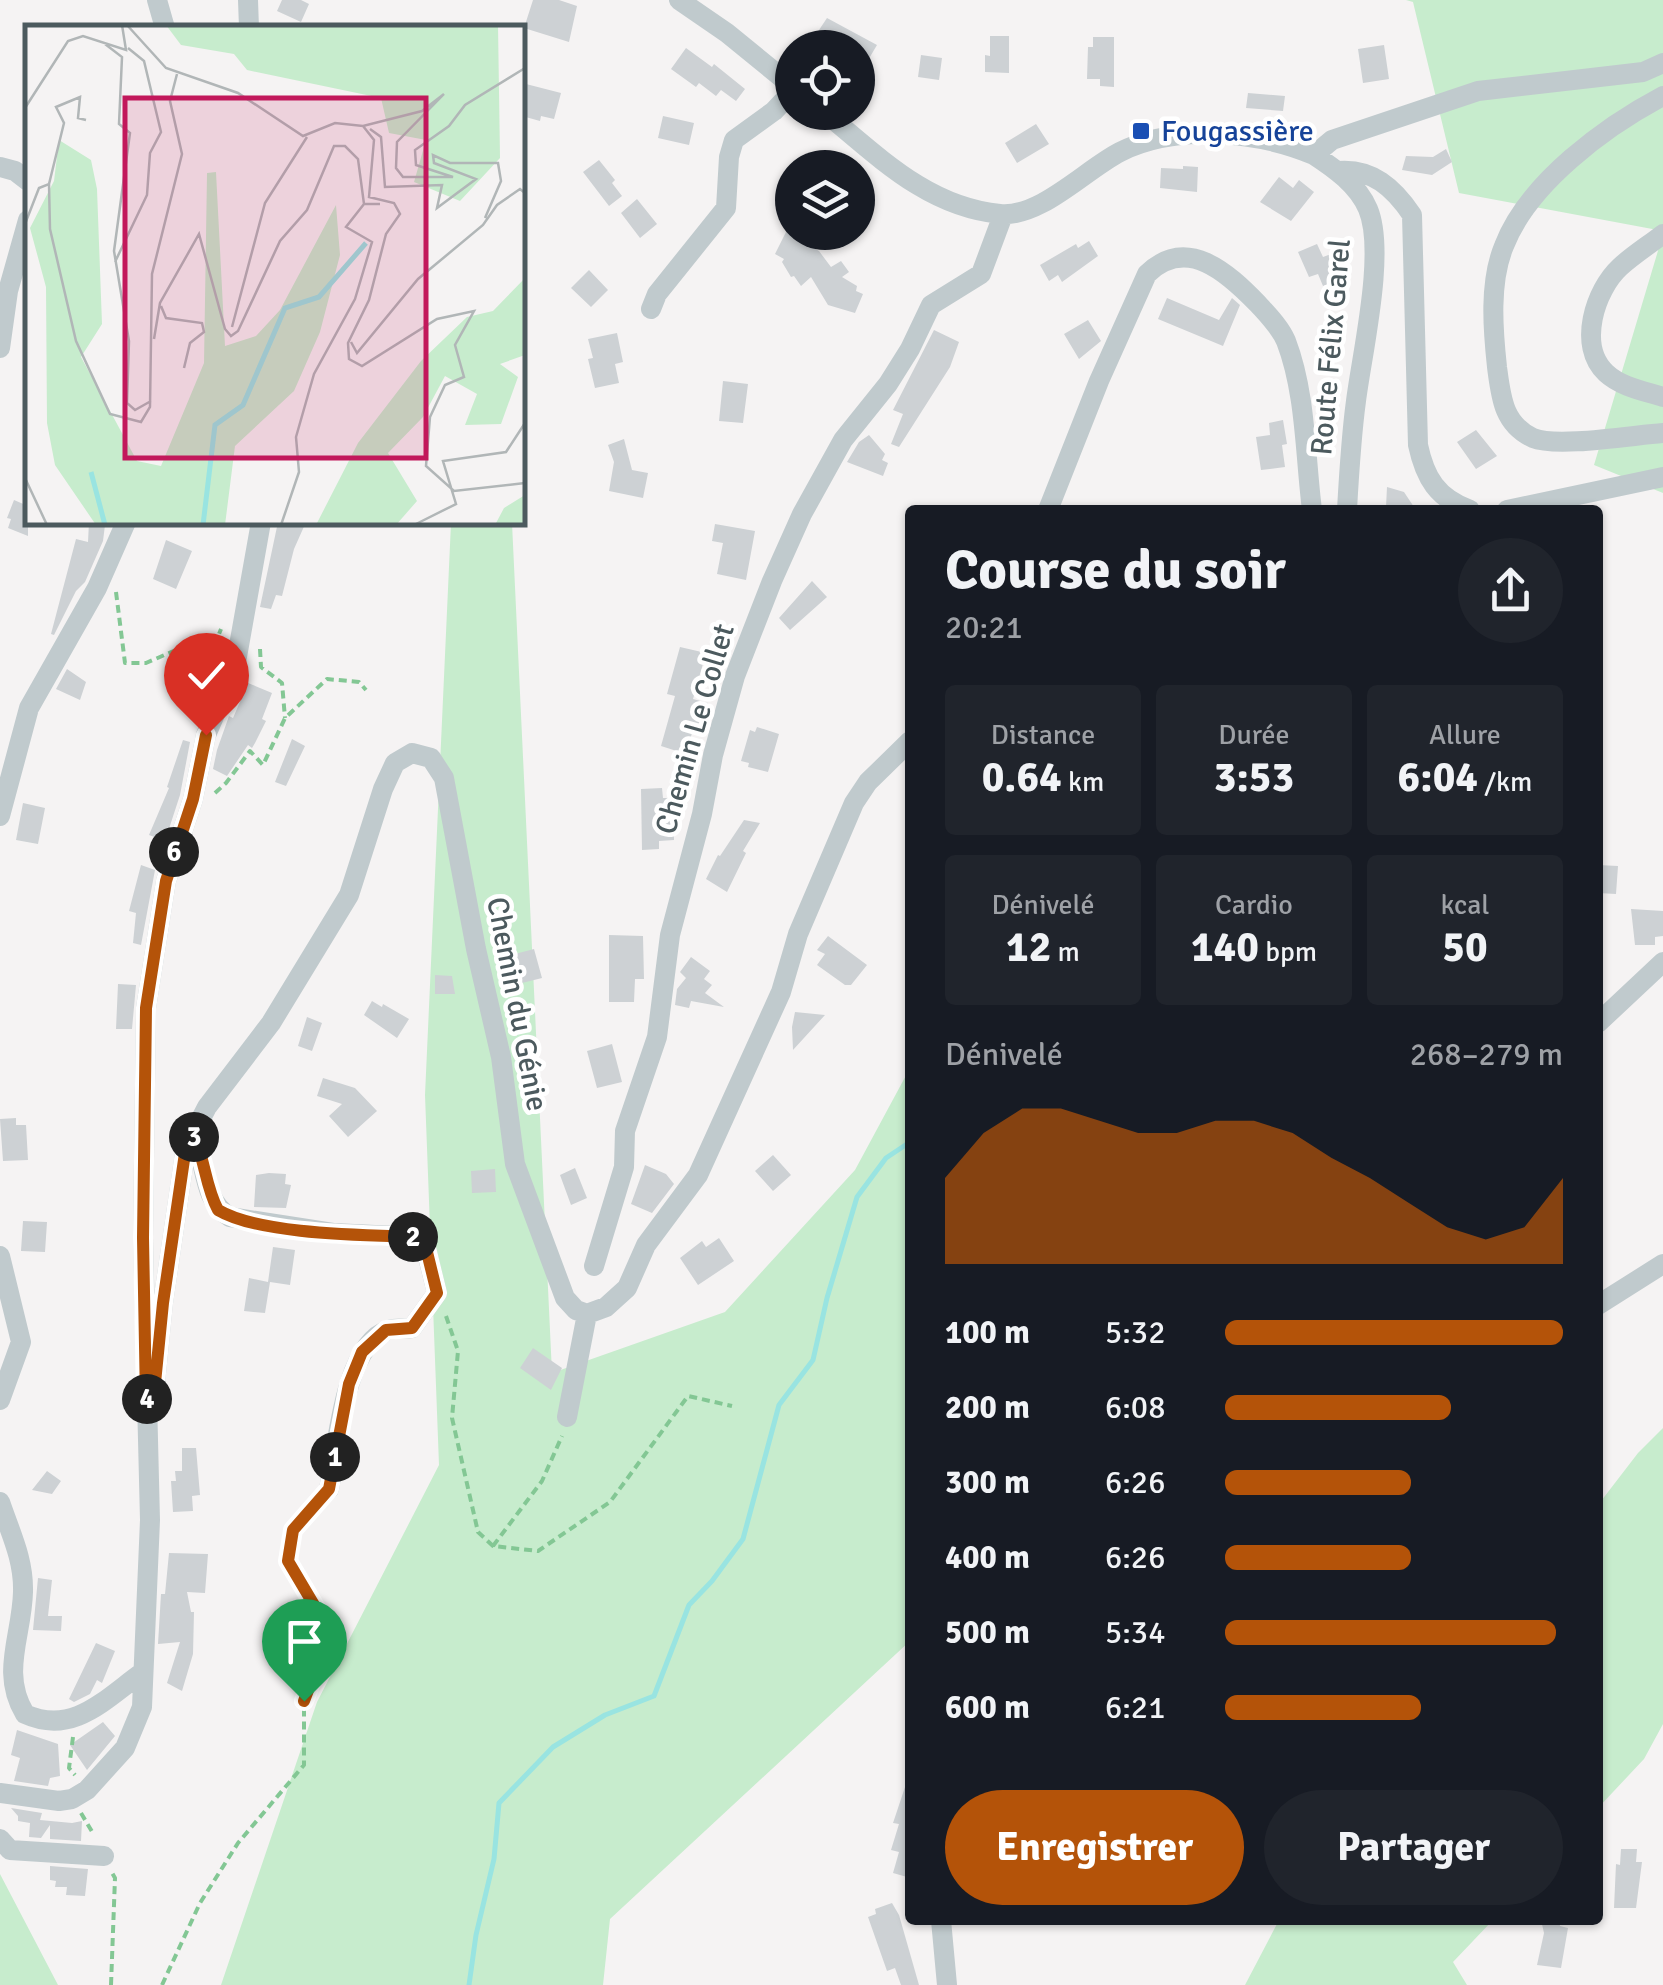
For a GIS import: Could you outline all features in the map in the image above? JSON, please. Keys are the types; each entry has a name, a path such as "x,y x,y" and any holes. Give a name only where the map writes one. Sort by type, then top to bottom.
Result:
{"street":[{"path":"157,0 164,25"},
{"path":"679,0 727,33 775,74"},
{"path":"846,130 915,186 954,204 1004,215 1034,208 1122,151 1158,140 1230,136 1277,143 1314,154 1332,140 1478,91 1643,72 1663,64"},
{"path":"1663,96 1624,116 1554,175 1528,204 1504,245 1495,284 1494,344 1507,415 1514,425 1537,440 1663,433"},
{"path":"651,310 658,294 726,208 734,140 775,110"},
{"name":"Route Félix Garel","path":"1314,154 1338,171 1368,208 1373,232 1373,270 1347,505"},
{"path":"0,167 25,179"},
{"path":"1338,171 1363,170 1397,192 1412,215 1418,445 1436,492 1461,505"},
{"name":"Chemin Le Collet","path":"594,1266 624,1167 626,1132 657,1037 670,934 702,814 713,754 736,676 772,581 802,514 844,440 888,384 931,304 980,274 1004,215"},
{"path":"0,348 8,291 25,231"},
{"path":"1663,234 1618,269 1592,317 1593,348 1606,373 1628,386 1663,397"},
{"path":"1050,505 1147,274 1165,260 1178,256 1218,267 1250,296 1285,338 1298,390 1311,505"},
{"path":"1531,505 1663,477"},
{"path":"0,816 30,708 98,588 125,525"},
{"path":"0,1793 40,1800 80,1795 125,1748 142,1708 150,1520 143,1238 146,1008 166,881 193,799 206,735 235,668 259,525"},
{"path":"567,1418 587,1314 606,1308 627,1288 646,1244 698,1175 780,992 798,934 854,803 868,782 905,747"},
{"name":"Chemin du Génie","path":"146,1400 154,1393 185,1153 207,1108 270,1022 348,895 383,789 395,764 412,753 431,758 444,778 501,1057 516,1164 566,1298 576,1310 587,1314"},
{"path":"1603,1018 1663,962"},
{"path":"193,1134 210,1196 218,1210 249,1222 333,1234 417,1237 425,1244 437,1293 412,1328 386,1330 362,1352 349,1384 329,1489"},
{"path":"0,1256 21,1342 0,1400"},
{"path":"1603,1301 1663,1264"},
{"path":"0,1502 22,1561 22,1616 10,1667 18,1702 25,1714 56,1722 75,1719 143,1672"},
{"path":"0,1839 10,1850 104,1856"},
{"path":"942,1925 947,1985"}],"path":[{"path":"116,592 125,662 146,662 183,647 207,664 221,630"},
{"path":"259,639 260,667 282,683 285,718"},
{"path":"193,799 204,801 226,784 250,751 262,765 285,718 328,679 359,682 366,690"},
{"path":"437,1293 458,1350 452,1418 478,1532 494,1546 538,1551 610,1502 688,1396 732,1406"},
{"path":"494,1546 542,1480 558,1450"},
{"path":"162,1985 200,1904 228,1858 304,1764 304,1701 330,1632 288,1561 293,1530 329,1489"},
{"path":"75,1719 69,1768 114,1878 111,1985"}],"green space":[{"path":"1406,0 1663,0 1663,231 1459,193 1413,2"},
{"path":"1663,234 1663,493 1594,465"},
{"path":"451,525 512,525 552,1373 725,1312 855,1170 905,1077 905,1646 610,1919 603,1985 221,1985 317,1702 439,1465 425,1095"},
{"path":"1663,1428 1663,1724 1644,1759 1603,1803 1603,1498"},
{"path":"0,1874 58,1985 0,1985"},
{"path":"1276,1925 1488,1925 1453,1962 1467,1985 1245,1985"}],"building":[{"path":"282,0 309,4 301,22 277,11"},
{"path":"533,0 559,0 577,6 569,42 525,28"},
{"path":"827,18 849,30 819,30"},
{"path":"990,36 1009,36 1009,73 985,72"},
{"path":"1093,37 1114,37 1114,87 1100,86 1100,79 1087,79 1088,47 1093,47"},
{"path":"1384,45 1389,79 1363,83 1358,49"},
{"path":"686,48 745,89 736,101 721,90 716,96 699,83 696,87 671,69"},
{"path":"921,55 942,58 939,80 918,77"},
{"path":"526,84 561,93 554,119 541,116 540,121 525,117"},
{"path":"1248,93 1285,96 1283,111 1246,108"},
{"path":"663,116 694,123 689,145 658,138"},
{"path":"1036,124 1049,144 1017,163 1005,143"},
{"path":"1446,149 1452,162 1432,175 1402,170 1406,156 1433,157"},
{"path":"599,160 622,196 609,206 583,172"},
{"path":"1198,167 1197,192 1160,188 1161,168"},
{"path":"1279,177 1293,188 1299,180 1314,192 1291,221 1260,202"},
{"path":"637,199 657,224 640,238 621,213"},
{"path":"1089,241 1098,256 1062,282 1058,275 1049,281 1040,265 1076,244 1078,248"},
{"path":"1317,244 1323,257 1331,254 1342,278 1323,286 1318,274 1309,277 1298,252"},
{"path":"777,250 817,250 831,267 841,261 849,272 842,277 863,294 855,313 828,305 811,277 801,286 791,277 784,259 775,254"},
{"path":"589,270 608,290 591,307 571,288"},
{"path":"1167,298 1219,320 1232,298 1240,305 1223,346 1158,319"},
{"path":"1088,320 1101,341 1079,359 1064,334"},
{"path":"934,330 959,342 950,367 899,447 891,444 903,414 893,410"},
{"path":"617,333 623,362 615,364 619,383 595,388 588,339"},
{"path":"723,381 748,384 743,423 719,421"},
{"path":"1283,420 1285,467 1261,470 1256,437 1270,435 1269,423"},
{"path":"1476,430 1497,456 1476,469 1457,442"},
{"path":"869,435 885,454 882,460 888,463 883,476 847,462 859,442"},
{"path":"624,439 632,470 648,473 643,498 609,491 614,462 608,445"},
{"path":"1387,487 1404,492 1413,505 1386,505"},
{"path":"14,500 25,505 28,536 8,528 11,519 7,518"},
{"path":"715,524 755,531 746,580 717,574 723,543 712,541"},
{"path":"89,525 105,525 103,541 85,582 76,591 54,635 51,634 76,539 88,542"},
{"path":"277,525 305,525 282,596 276,595 271,609 260,607"},
{"path":"166,540 192,551 176,589 153,579"},
{"path":"812,581 827,597 790,630 779,618"},
{"path":"680,647 706,653 693,699 708,703 686,754 661,746 675,696 667,694"},
{"path":"67,669 86,682 80,700 56,689"},
{"path":"248,683 272,693 262,719 266,721 252,748 248,745 227,776 213,769 217,750 229,716 233,718"},
{"path":"757,727 779,734 768,772 741,761 750,730 755,732"},
{"path":"292,739 305,746 286,786 275,782"},
{"path":"183,740 190,742 180,795 165,841 149,835"},
{"path":"662,788 663,798 673,798 674,840 659,841 659,849 642,850 641,789"},
{"path":"23,803 45,808 38,844 16,840"},
{"path":"744,820 760,823 743,851 746,853 727,892 706,879"},
{"path":"141,865 155,870 141,945 133,943 136,913 129,911"},
{"path":"1603,865 1618,866 1616,894 1603,893"},
{"path":"1631,909 1663,911 1663,936 1655,937 1655,945 1635,945"},
{"path":"609,935 643,936 644,979 635,979 634,1002 609,1002"},
{"path":"828,936 867,965 851,985 845,985 817,965 825,954 817,950"},
{"path":"534,949 542,978 518,984 511,955"},
{"path":"691,957 710,971 704,979 712,985 705,993 724,1007 691,1001 689,1008 675,1005 677,989 686,978 680,972"},
{"path":"435,975 452,976 455,994 435,994"},
{"path":"118,984 136,985 132,1029 116,1029"},
{"path":"372,1001 409,1019 397,1038 364,1015"},
{"path":"795,1012 825,1015 793,1050 792,1027"},
{"path":"307,1017 322,1023 312,1051 298,1046"},
{"path":"612,1044 622,1082 597,1088 587,1051"},
{"path":"323,1078 355,1088 377,1111 348,1137 329,1116 342,1104 317,1096"},
{"path":"16,1118 16,1125 26,1125 28,1160 3,1161 0,1119"},
{"path":"773,1155 791,1175 773,1191 755,1171"},
{"path":"645,1165 666,1174 674,1184 652,1213 631,1204"},
{"path":"575,1168 587,1198 571,1205 560,1175"},
{"path":"495,1169 496,1192 472,1193 471,1171"},
{"path":"286,1174 285,1184 291,1185 286,1208 254,1207 256,1175"},
{"path":"23,1221 47,1222 45,1252 21,1251"},
{"path":"719,1238 734,1261 698,1285 680,1258 702,1241 706,1247"},
{"path":"273,1247 295,1250 290,1285 270,1282 265,1313 244,1311 249,1278 268,1282"},
{"path":"533,1348 562,1368 551,1390 520,1368"},
{"path":"182,1448 196,1448 200,1495 192,1496 193,1511 173,1512 171,1481 176,1481 175,1471 182,1471"},
{"path":"47,1471 61,1481 52,1494 32,1490"},
{"path":"169,1553 208,1554 205,1593 187,1592 194,1612 193,1654 182,1691 167,1683 180,1642 158,1644 161,1594 165,1594"},
{"path":"38,1578 52,1580 48,1616 62,1616 61,1631 33,1630"},
{"path":"96,1643 115,1651 102,1683 97,1680 90,1694 74,1702 69,1699"},
{"path":"103,1722 115,1736 87,1770 70,1745"},
{"path":"17,1730 58,1744 60,1776 50,1778 48,1786 14,1781 20,1758 11,1755"},
{"path":"905,1787 905,1876 893,1873 899,1852 891,1850 899,1824 893,1823"},
{"path":"11,1808 42,1813 40,1820 82,1821 81,1841 50,1839 50,1825 41,1838 29,1837 30,1823 18,1821"},
{"path":"1621,1849 1637,1849 1636,1862 1642,1862 1636,1908 1614,1908 1616,1864 1620,1865"},
{"path":"50,1866 88,1869 85,1896 66,1895 67,1887 55,1887 56,1881 50,1880"},
{"path":"892,1903 919,1985 901,1985 895,1968 887,1971 868,1917 876,1914 875,1909"},
{"path":"1542,1925 1568,1928 1561,1968 1537,1965"}],"waterway":[{"path":"469,1985 494,1859 499,1803 553,1747 605,1715 654,1696 689,1605 743,1539 779,1405 813,1360 857,1197 886,1158 905,1145"}],"place":[{"name":"Fougassière","path":"1141,131"}],"route":[{"path":"206,735 193,799 166,881 146,1008 146,1400 154,1393 185,1153 193,1134 210,1196 218,1210 249,1222 333,1234 417,1237 425,1244 437,1293 412,1328 386,1330 362,1352 349,1384 329,1489 293,1530 288,1561 330,1632 304,1701"}]}
